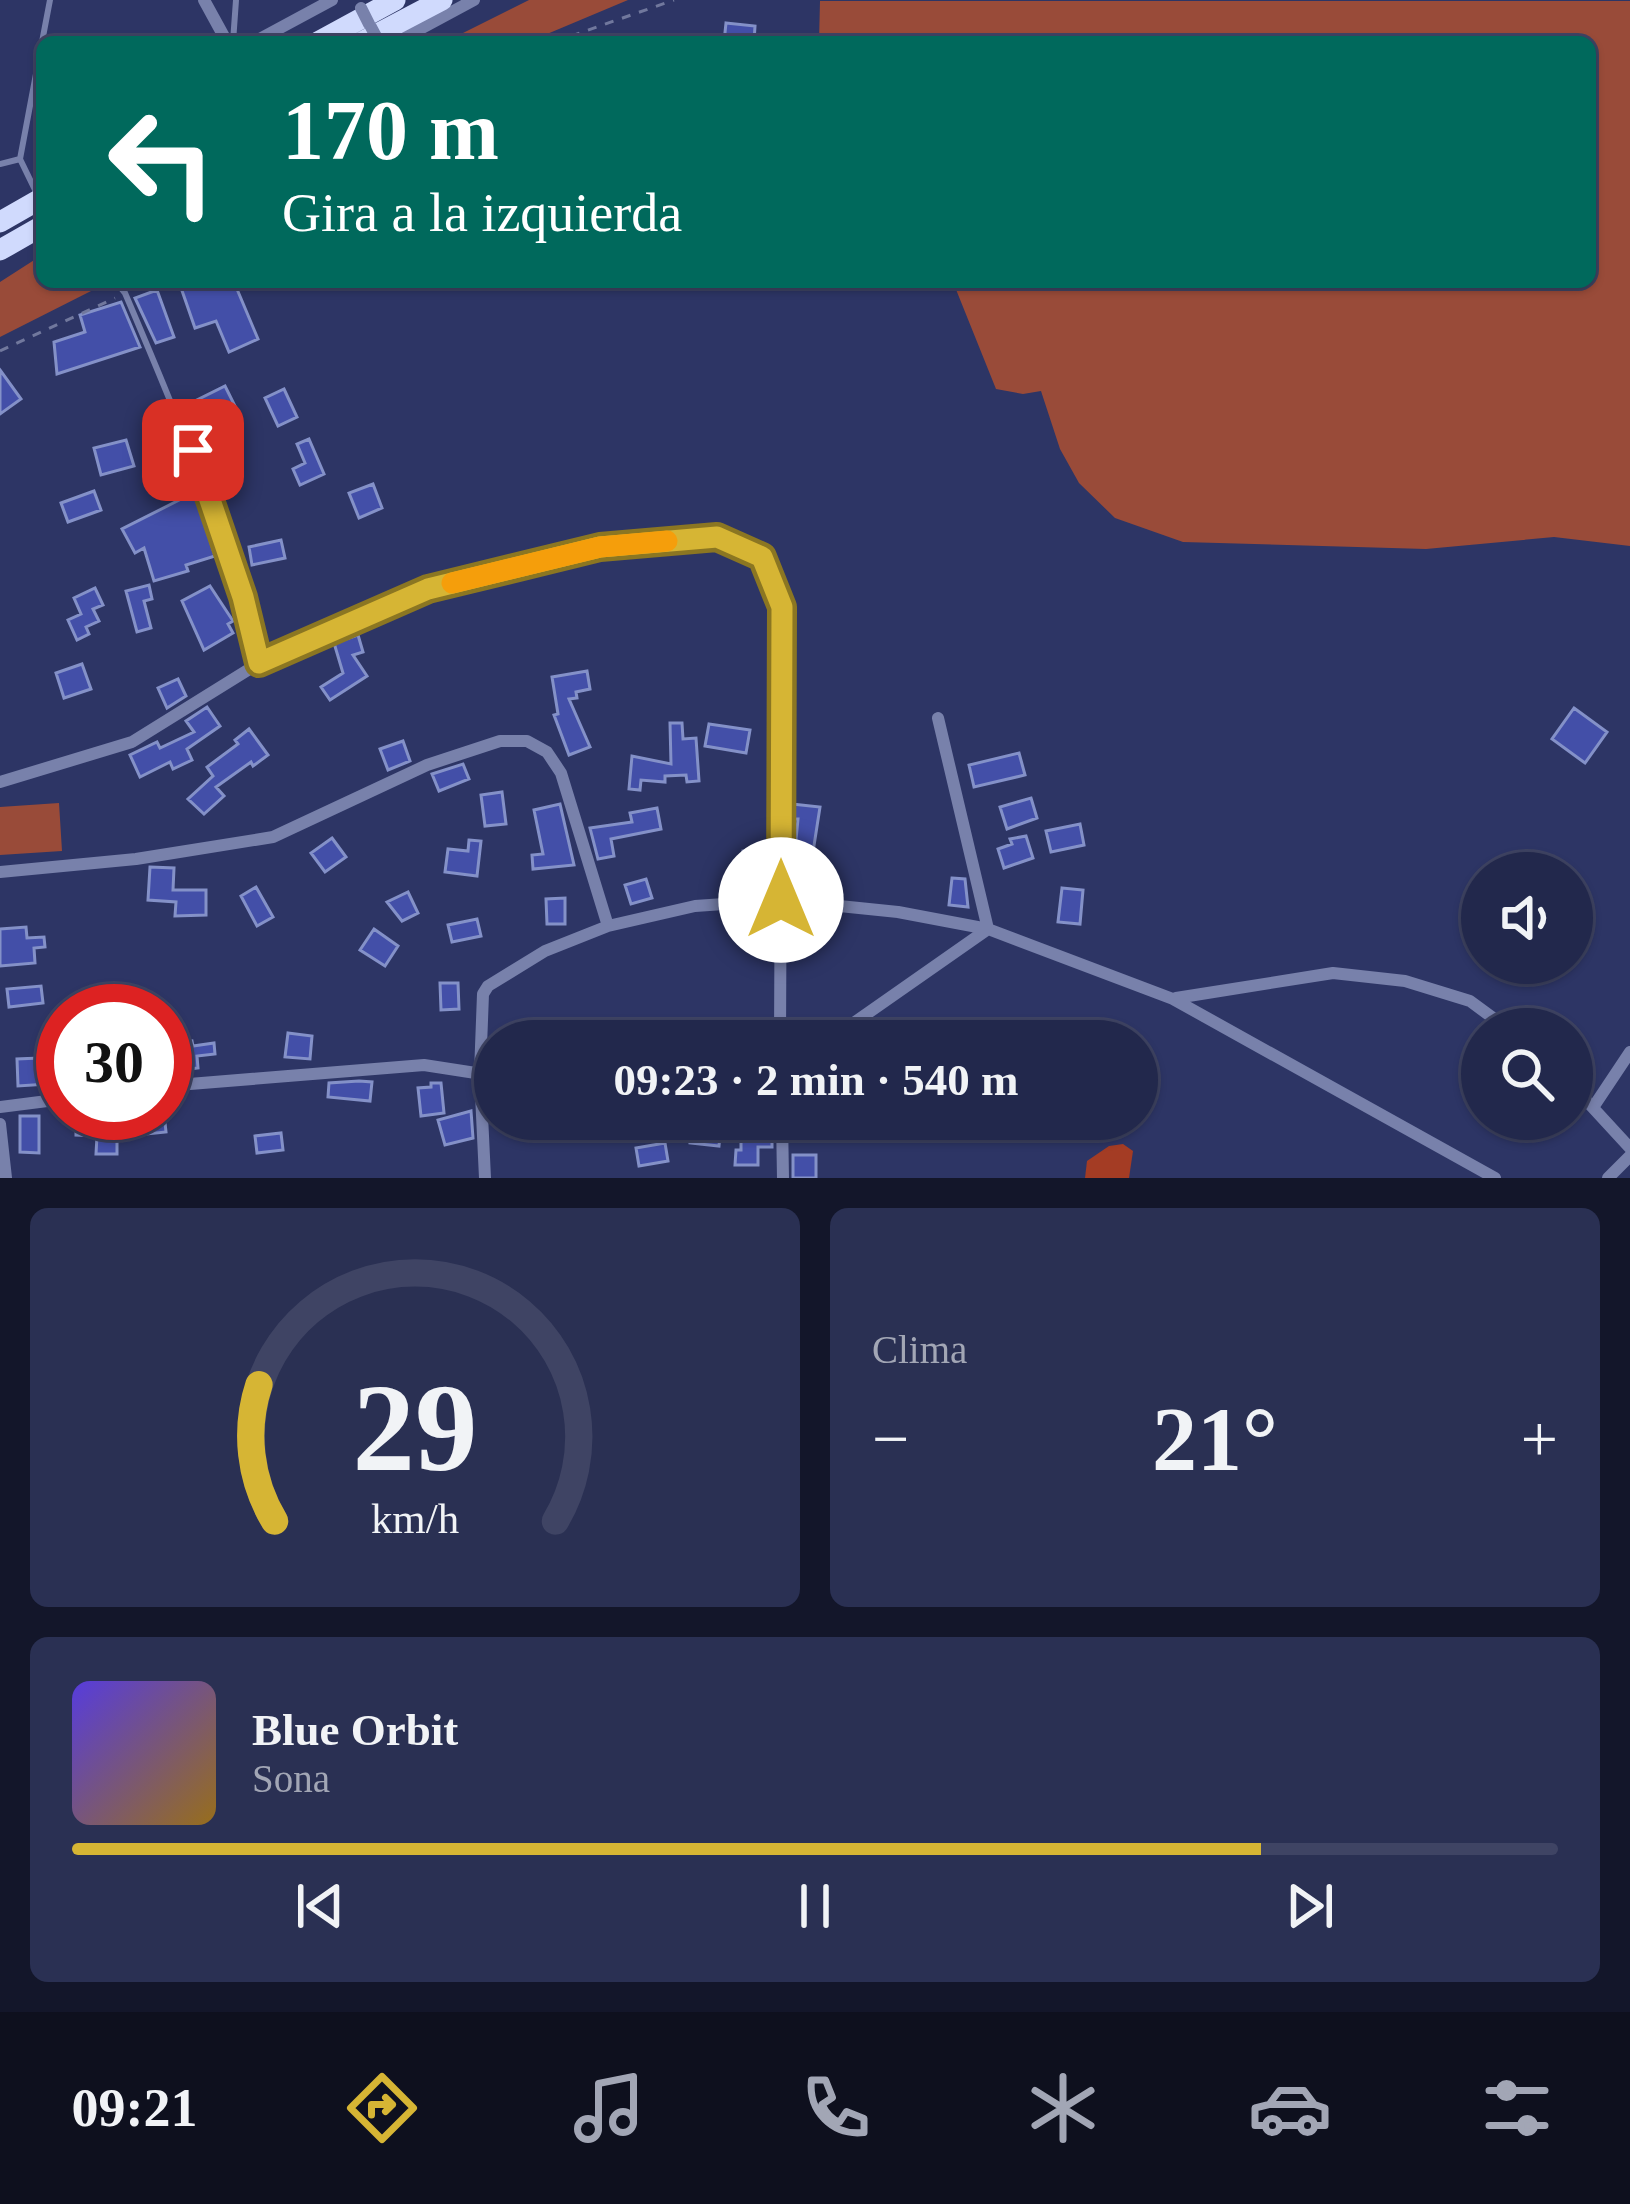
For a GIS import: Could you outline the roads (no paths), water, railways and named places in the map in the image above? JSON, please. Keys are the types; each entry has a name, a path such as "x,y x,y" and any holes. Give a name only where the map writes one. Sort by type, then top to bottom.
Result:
{"highway":[{"path":"329,36 395,0"},
{"path":"367,31 442,0"},
{"path":"0,222 36,202"},
{"path":"0,250 36,229"}],"street":[{"path":"204,0 226,36"},
{"path":"265,36 332,0"},
{"path":"407,36 474,0"},
{"path":"358,4 367,31"},
{"path":"0,782 132,742 259,663 428,589 600,547 717,537 762,557 782,607 781,1020"},
{"path":"938,718 988,928"},
{"path":"0,872 136,859 273,837 428,765 500,741 527,741 547,752 561,773 608,926"},
{"path":"483,1020 488,986 544,951 608,926 695,906 781,900 898,912 988,928 1173,999 1495,1178"},
{"path":"858,1020 988,928"},
{"path":"1173,999 1333,973 1406,981 1480,1008"},
{"path":"1608,1178 1630,1152 1594,1106 1630,1052"},
{"path":"192,1084 424,1064 474,1073"},
{"path":"0,1107 36,1102"},
{"path":"0,1124 6,1178"},
{"path":"485,1178 486,1140"},
{"path":"782,1140 783,1178"}],"lane":[{"path":"43,36 50,0"},
{"path":"231,36 236,0"},
{"path":"36,74 20,159 36,189"},
{"path":"0,164 20,159"},
{"path":"121,288 193,450 243,597 259,663"}]}
